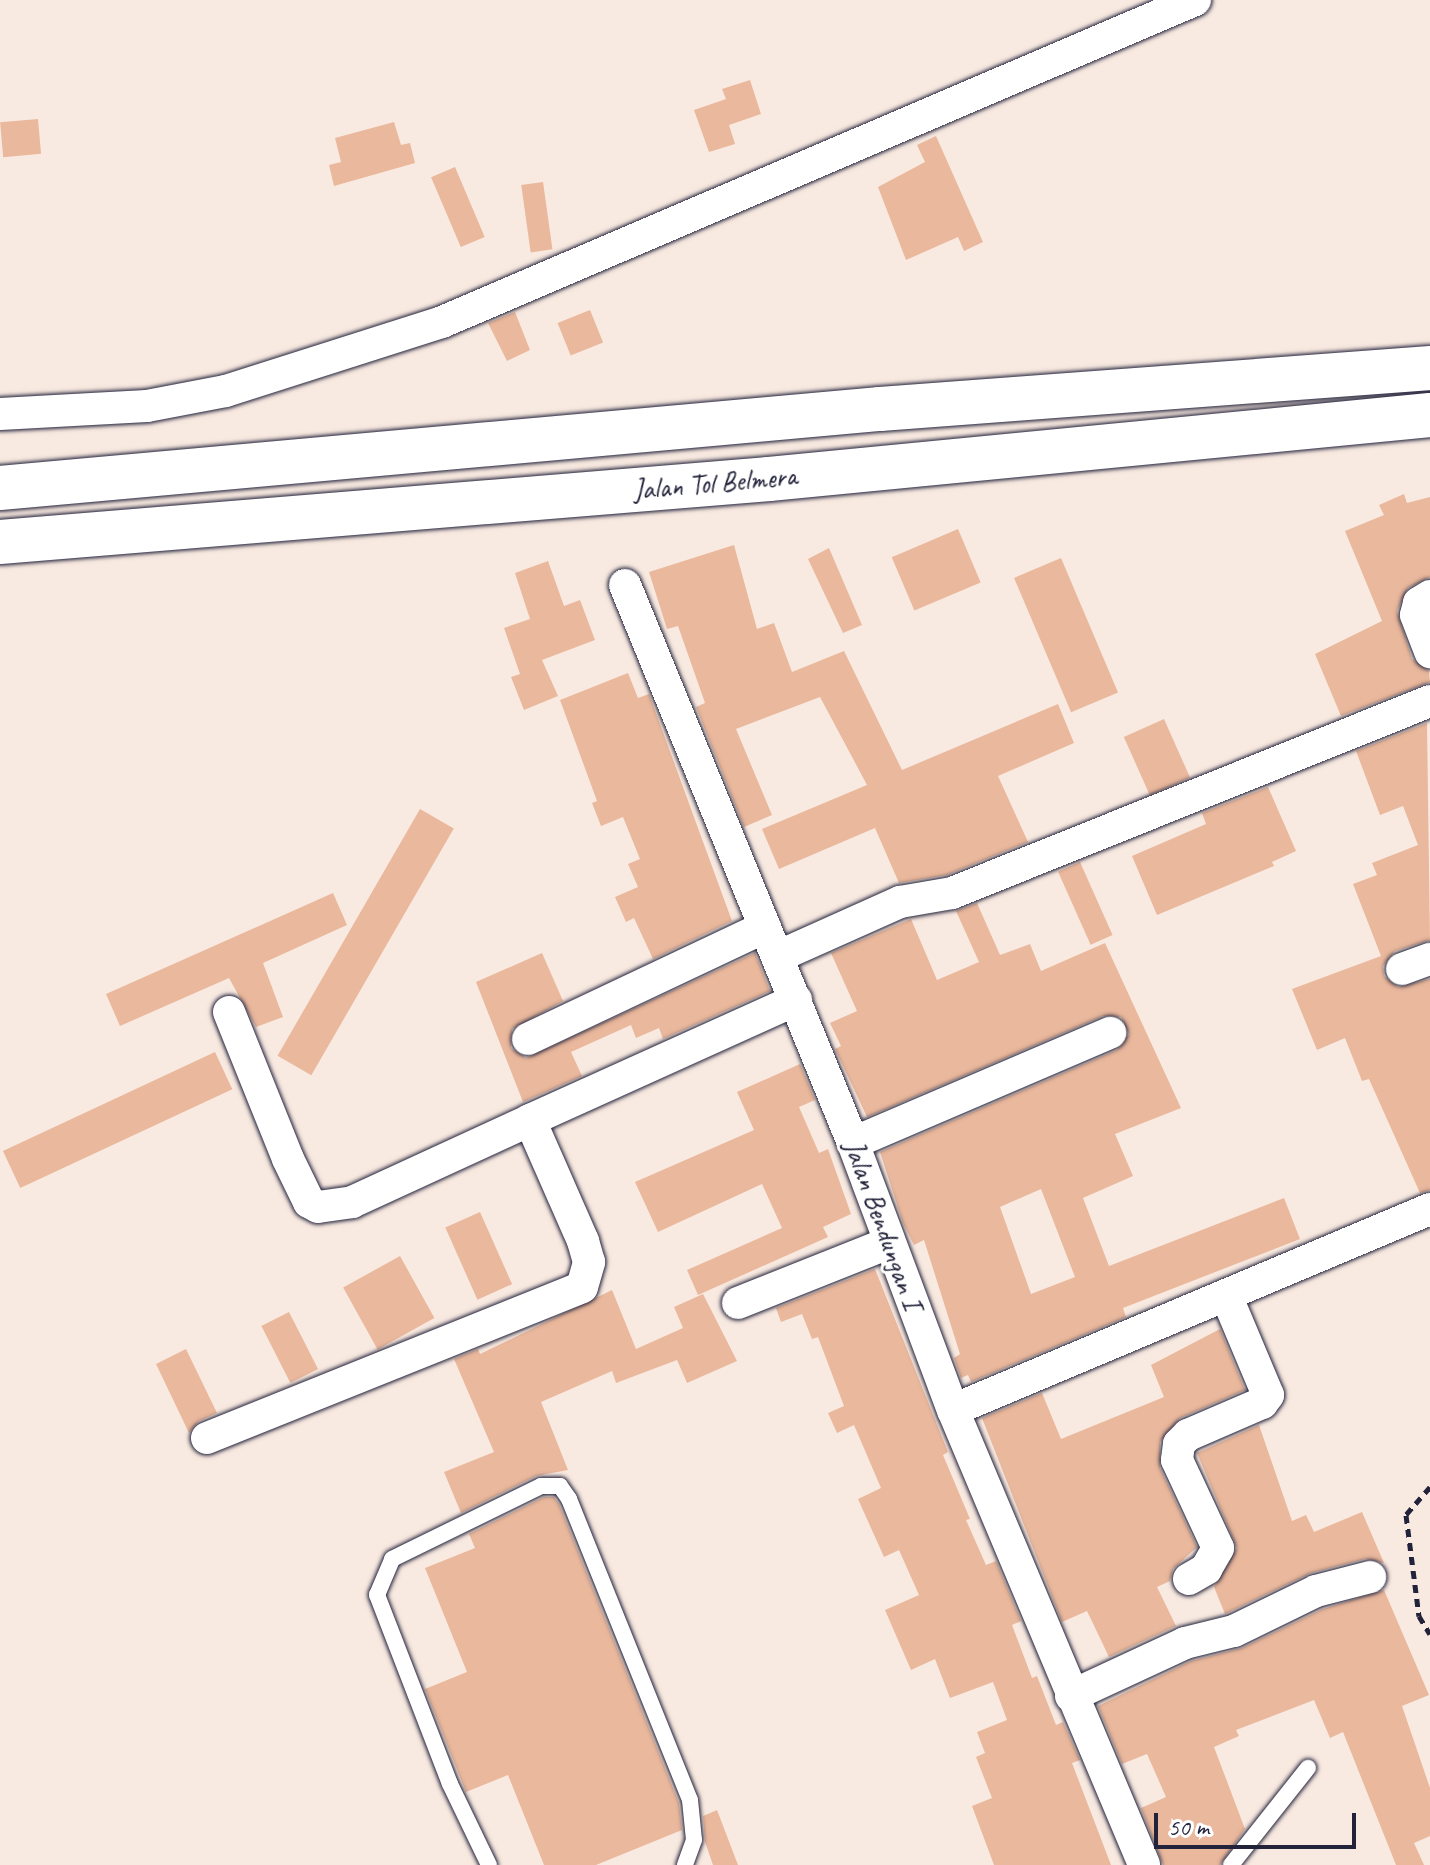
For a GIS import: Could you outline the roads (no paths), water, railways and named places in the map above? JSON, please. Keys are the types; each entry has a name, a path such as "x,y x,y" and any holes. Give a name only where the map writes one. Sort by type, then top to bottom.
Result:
{"highway":[{"path":"0,488 880,409 1430,368"},
{"name":"Jalan Tol Belmera","path":"0,542 769,479 1430,415"}],"street":[{"path":"0,414 147,406 226,391 442,322 1195,0"},
{"name":"Jalan Bendungan I","path":"625,585 853,1143 953,1410 1144,1865"},
{"path":"1430,596 1419,603 1416,615 1430,652"},
{"path":"777,957 900,902 952,893 1430,701"},
{"path":"528,1039 765,927"},
{"path":"229,1012 288,1159 309,1202 318,1207 352,1202 796,1000"},
{"path":"853,1143 1110,1033"},
{"path":"207,1438 582,1287 589,1262 583,1241 530,1120"},
{"path":"953,1410 1430,1209"},
{"path":"738,1303 889,1243"},
{"path":"1189,1579 1206,1569 1218,1548 1177,1460 1179,1444 1188,1435 1262,1403 1268,1395 1226,1295"},
{"path":"1071,1696 1185,1643 1234,1631 1316,1591 1370,1577"}],"lane":[{"path":"489,1865 450,1784 377,1595 392,1559 541,1486 560,1486 569,1499 690,1800 694,1840 685,1865"},
{"path":"1231,1865 1308,1768"}]}
